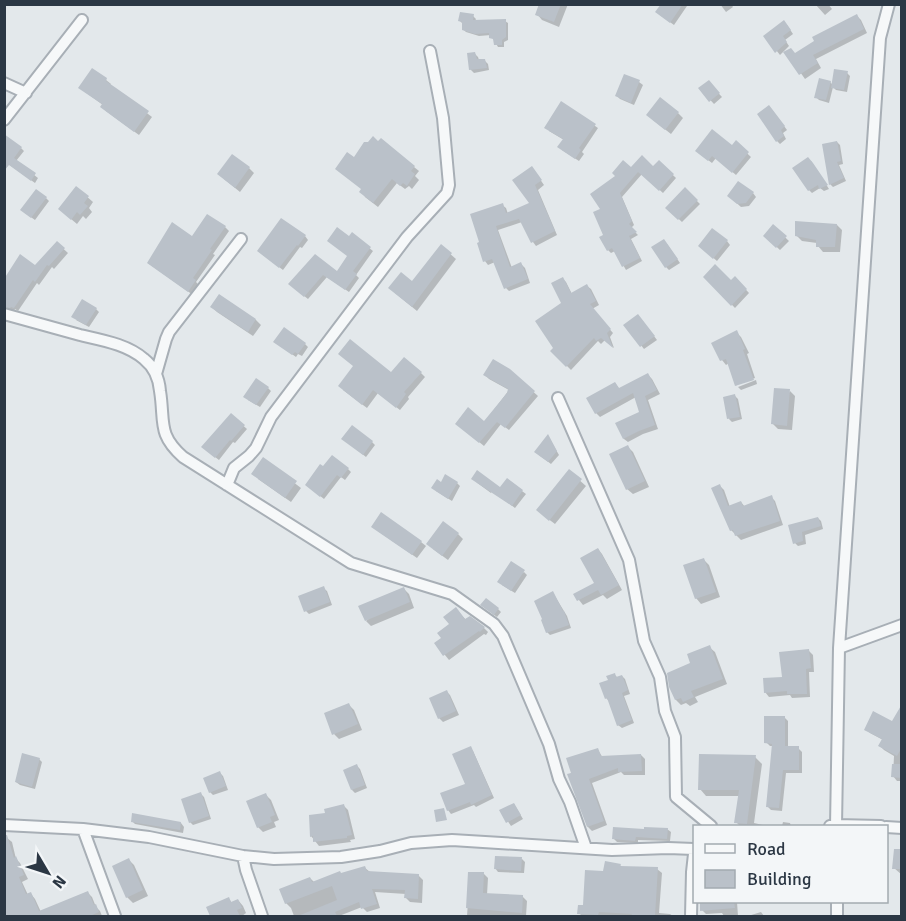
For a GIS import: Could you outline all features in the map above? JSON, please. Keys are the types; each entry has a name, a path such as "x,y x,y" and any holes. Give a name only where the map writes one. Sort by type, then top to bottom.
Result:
{"street":[{"path":"834,825 839,648 880,38 889,4"},
{"path":"4,120 82,20"},
{"path":"227,485 234,468 256,448 271,417 407,237 447,193 449,185 443,118 430,51"},
{"path":"4,83 26,93"},
{"path":"156,374 169,332 241,239"},
{"path":"4,314 133,351 146,360 156,374 165,434 172,447 183,457 351,563 452,594 494,624 503,636 549,744 557,773 586,848"},
{"path":"558,398 629,560 644,641 660,677 665,711 675,737 676,797 710,825"},
{"path":"839,648 902,626"},
{"path":"4,825 83,829 149,837 243,856 274,859 341,857 411,843 452,840 612,850 693,849"},
{"path":"83,829 115,916"},
{"path":"243,856 262,916"},
{"path":"691,916 693,875"}],"building":[{"path":"539,4 561,4 554,22 535,15"},
{"path":"661,4 683,4 670,23 655,12"},
{"path":"460,12 474,14 473,20 506,19 506,37 502,40 502,45 494,45 493,39 489,38 489,33 475,34 462,30 462,22 458,21"},
{"path":"857,14 864,29 813,55 818,63 799,75 783,52 791,48 795,53 814,41 812,37"},
{"path":"784,20 791,30 783,36 787,42 775,53 763,36"},
{"path":"475,52 477,59 485,59 487,68 469,70 467,53"},
{"path":"92,68 107,78 106,81 149,111 134,132 100,107 102,104 78,88"},
{"path":"834,69 848,71 844,90 831,88"},
{"path":"624,74 640,80 631,103 615,96"},
{"path":"819,78 831,81 826,100 814,98"},
{"path":"709,80 720,93 709,102 698,88"},
{"path":"660,97 679,112 665,130 646,115"},
{"path":"561,101 596,124 579,148 581,150 575,159 557,147 563,139 544,128"},
{"path":"769,105 785,126 781,130 784,136 776,142 757,114"},
{"path":"712,129 732,145 736,140 749,152 732,173 712,156 708,161 695,151"},
{"path":"4,134 22,147 14,158 36,173 31,181 9,165 4,171"},
{"path":"373,136 378,141 381,138 415,166 411,171 415,174 407,186 403,183 400,186 392,179 373,203 359,192 361,189 335,169 347,152 354,157 364,142 368,142"},
{"path":"837,141 841,161 837,162 844,178 829,185 822,144"},
{"path":"232,154 250,167 235,188 217,174"},
{"path":"642,155 653,166 659,160 674,174 659,191 638,172 620,193 632,221 629,224 637,232 629,236 640,258 622,267 612,248 607,251 599,237 603,235 593,212 600,209 590,194 615,176 612,173 623,160 631,167"},
{"path":"808,157 828,185 819,189 818,185 808,191 792,168"},
{"path":"532,166 542,180 535,185 555,231 531,243 519,219 496,226 510,267 521,262 528,279 504,289 492,259 483,262 470,214 503,203 506,213 529,203 512,180"},
{"path":"738,181 754,192 746,203 737,204 727,196"},
{"path":"76,186 89,196 84,203 88,206 80,215 77,212 71,220 58,209"},
{"path":"685,187 698,200 678,220 665,208"},
{"path":"36,189 47,197 31,218 20,210"},
{"path":"207,214 226,226 193,278 196,280 188,292 147,263 172,222 192,236"},
{"path":"281,218 306,235 279,268 257,251"},
{"path":"795,221 837,224 835,247 816,247 816,240 795,236"},
{"path":"773,224 787,236 776,248 763,236"},
{"path":"337,227 349,236 352,232 371,247 353,271 357,274 345,290 323,275 304,297 288,284 315,254 337,271 347,256 327,241"},
{"path":"712,228 728,240 713,259 698,246"},
{"path":"664,239 678,259 665,268 651,247"},
{"path":"57,241 65,248 49,266 47,265 35,282 33,280 14,308 4,307 4,279 20,254 35,265"},
{"path":"441,244 452,253 412,307 388,288 401,272 412,281"},
{"path":"715,264 731,280 735,276 747,289 731,306 703,277"},
{"path":"563,277 571,293 587,284 596,301 590,304 611,329 607,333 613,348 601,338 596,341 594,338 566,367 550,351 553,348 535,321 561,303 551,283"},
{"path":"219,294 256,319 248,332 210,307"},
{"path":"82,299 97,308 86,325 71,317"},
{"path":"638,314 655,336 640,347 623,325"},
{"path":"284,327 306,343 298,354 295,352 292,355 273,342"},
{"path":"737,330 754,380 735,386 726,359 720,361 711,343"},
{"path":"350,339 391,372 404,357 422,372 404,392 406,394 396,408 373,390 362,405 338,386 353,366 338,354"},
{"path":"493,359 510,369 535,391 505,428 497,422 479,443 455,424 468,407 484,421 507,393 508,389 483,375"},
{"path":"648,373 657,390 645,396 655,425 623,439 615,423 639,412 633,393 595,414 586,398 615,382 619,388"},
{"path":"256,378 269,387 256,405 243,397"},
{"path":"774,388 790,389 787,426 771,424"},
{"path":"735,394 740,417 727,419 723,397"},
{"path":"231,413 245,425 215,458 201,447"},
{"path":"352,425 373,441 363,455 341,439"},
{"path":"548,434 557,451 548,462 534,452"},
{"path":"628,445 645,481 626,490 609,454"},
{"path":"332,455 349,468 341,478 337,475 320,497 305,485 320,464 323,466"},
{"path":"263,457 297,481 285,498 251,474"},
{"path":"569,469 582,479 549,521 536,510"},
{"path":"477,470 500,487 507,478 523,490 512,506 471,479"},
{"path":"445,474 458,482 448,499 431,488 437,479 441,482"},
{"path":"720,484 728,506 741,501 743,506 772,495 780,521 735,536 733,530 730,531 711,488"},
{"path":"381,512 422,541 412,555 371,527"},
{"path":"818,517 821,526 802,532 803,541 793,544 788,525"},
{"path":"443,521 459,533 442,556 426,544"},
{"path":"598,548 619,585 601,595 598,590 577,601 573,594 594,583 580,558"},
{"path":"704,558 716,592 695,599 683,565"},
{"path":"511,561 525,570 511,591 497,582"},
{"path":"324,586 330,602 304,612 298,596"},
{"path":"404,587 410,602 365,621 358,606"},
{"path":"553,591 569,625 546,633 534,601"},
{"path":"486,598 499,608 494,615 480,605"},
{"path":"456,607 465,619 470,616 485,627 443,656 434,643 441,638 437,633 449,624 443,617"},
{"path":"710,645 723,679 691,691 694,697 683,702 681,698 675,700 669,687 667,673 690,663 687,654"},
{"path":"809,649 811,668 806,669 807,694 787,694 787,691 764,693 763,678 782,677 779,652"},
{"path":"615,673 616,677 622,675 628,690 622,693 632,720 617,726 599,683 608,680 606,676"},
{"path":"447,690 456,711 438,719 429,698"},
{"path":"349,703 358,724 332,735 324,713"},
{"path":"902,704 902,747 897,756 878,746 882,739 864,730 873,711 892,721"},
{"path":"764,716 785,716 785,746 799,746 799,770 783,770 779,808 766,807 772,744 764,743"},
{"path":"471,746 492,795 471,805 470,802 447,811 440,793 465,784 452,754"},
{"path":"598,748 601,756 641,754 642,771 618,772 618,768 589,779 604,821 587,827 567,774 571,773 566,758"},
{"path":"22,753 40,758 32,787 15,782"},
{"path":"699,754 756,755 747,824 734,823 739,790 698,790"},
{"path":"357,764 365,785 351,790 343,770"},
{"path":"892,764 902,764 902,778 891,777"},
{"path":"220,771 226,786 209,793 203,778"},
{"path":"201,792 209,816 189,823 181,799"},
{"path":"266,793 275,815 270,817 272,822 257,828 246,801"},
{"path":"514,803 521,815 506,823 499,810"},
{"path":"344,804 352,835 347,838 313,842 313,836 310,837 309,815 325,813 324,809"},
{"path":"444,808 447,820 436,822 434,810"},
{"path":"132,813 181,822 180,830 131,822"},
{"path":"613,827 668,828 667,839 636,837 635,841 612,839"},
{"path":"4,835 7,835 14,858 16,856 24,875 19,877 26,894 31,892 39,911 88,891 99,912 90,916 4,916"},
{"path":"894,849 902,849 902,869 892,869"},
{"path":"495,856 522,857 521,871 494,869"},
{"path":"129,858 143,890 126,898 112,866"},
{"path":"605,861 621,864 620,866 658,867 655,916 599,912 598,915 577,914 578,905 583,905 585,870 603,871"},
{"path":"365,866 367,871 419,874 418,899 404,898 405,890 372,889 377,904 361,909 359,902 335,912 337,916 298,916 337,900 332,886 285,904 279,889 310,877 312,882 340,871 341,873"},
{"path":"468,872 484,872 483,893 523,895 522,913 466,908"},
{"path":"229,897 231,902 238,899 242,908 237,910 240,916 210,916 206,907"},
{"path":"700,903 734,903 735,908 700,911"}]}
